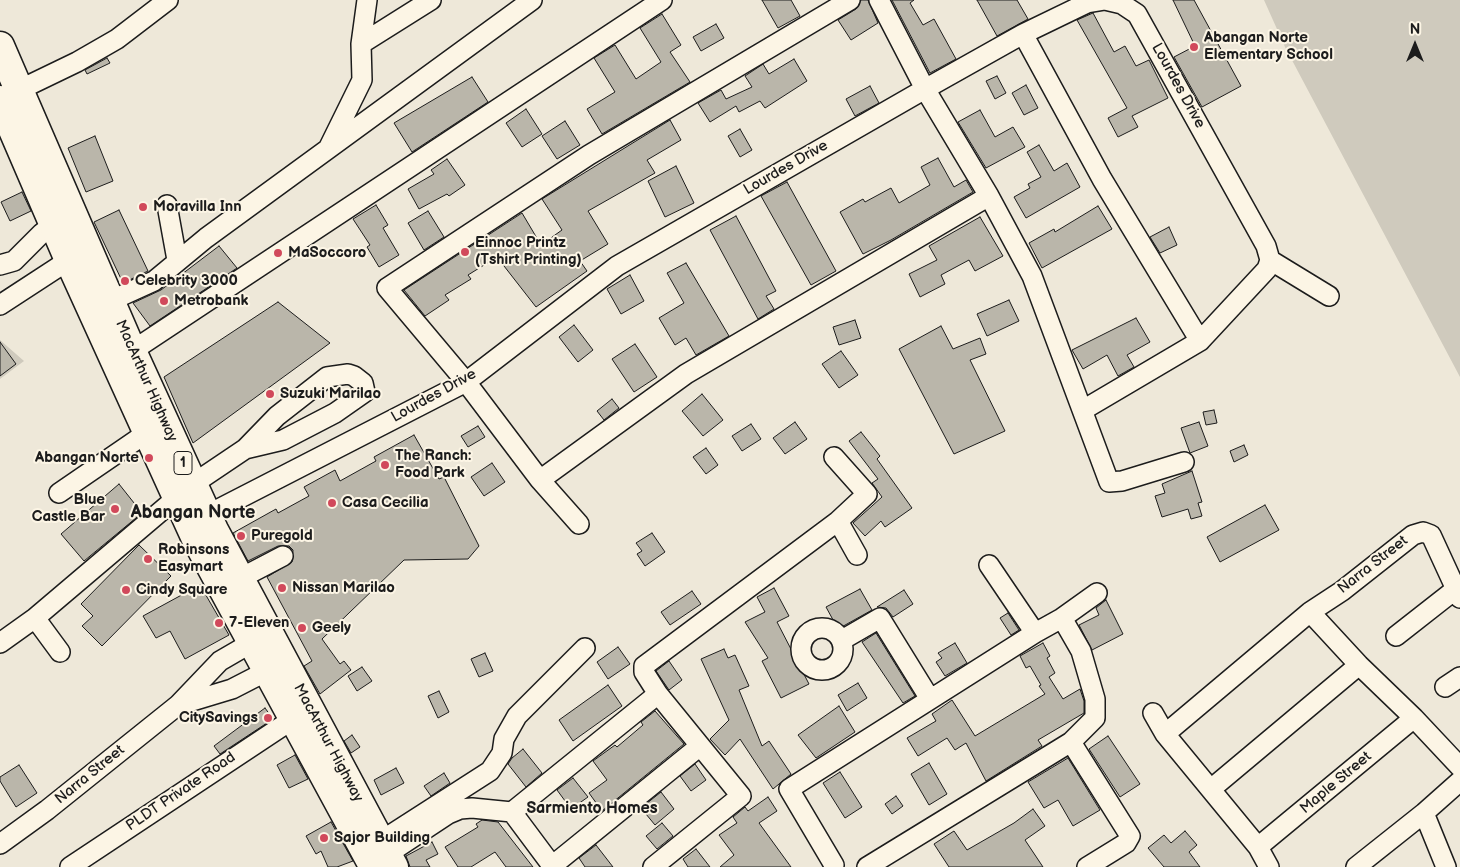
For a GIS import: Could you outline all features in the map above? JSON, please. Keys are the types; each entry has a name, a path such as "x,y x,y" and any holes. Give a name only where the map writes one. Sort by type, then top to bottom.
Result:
{"highway":[{"name":"MacArthur Highway","path":"0,46 10,95 101,305 148,432 185,491 207,515 379,860"},
{"name":"MacArthur Highway","path":"101,305 132,351 185,491 250,643 293,719 379,860"}],"street":[{"path":"10,95 77,62 117,39 168,0"},
{"path":"326,153 362,80 361,44 367,0"},
{"path":"361,44 431,0"},
{"path":"101,305 154,280 177,260 326,153 532,0"},
{"path":"132,351 662,0"},
{"path":"579,524 540,480 466,382 387,288 589,155 850,0"},
{"path":"879,0 926,88 989,196 1032,276 1109,482 1122,481 1184,462"},
{"name":"Lourdes Drive","path":"207,515 466,382 617,266 926,88 1023,34 1087,3 1105,0 1122,4 1137,14 1266,246 1270,260"},
{"path":"1023,34 1102,179 1200,341"},
{"path":"540,480 686,374 989,196"},
{"path":"167,205 177,260"},
{"path":"0,265 14,261 62,218"},
{"path":"0,305 79,257"},
{"path":"1083,410 1200,341 1267,269 1270,260 1329,296"},
{"path":"0,644 35,618 185,491 245,449 277,416 327,377 348,374 363,383 365,392 335,413 283,440 245,449"},
{"path":"59,493 148,432"},
{"path":"653,867 741,796 658,694 644,672 644,666 838,520 867,494 834,457"},
{"path":"838,520 857,555"},
{"name":"Narra Street","path":"1310,612 1342,591 1413,535 1423,532 1431,535 1458,593"},
{"path":"239,579 283,556"},
{"path":"989,565 1035,633"},
{"path":"833,866 790,789 930,699 1062,618 1097,593"},
{"path":"1396,636 1458,593"},
{"path":"1165,734 1310,612 1359,665 1414,718 1460,767"},
{"path":"35,618 60,652"},
{"path":"842,640 880,618 930,699"},
{"path":"866,867 1071,742 1095,718 1096,699 1082,652 1062,618"},
{"name":"Narra Street","path":"0,844 46,810 178,705 220,661 250,643"},
{"path":"379,860 490,771 502,753 504,739 516,716 586,648"},
{"path":"1212,789 1359,665"},
{"name":"Narra Street","path":"178,705 232,689 267,671"},
{"path":"379,860 448,814 460,809 512,812 658,694"},
{"path":"1153,713 1165,734 1212,789 1258,848 1269,867"},
{"name":"Maple Street","path":"1258,848 1414,718"},
{"name":"PLDT Private Road","path":"70,867 293,719"},
{"path":"1071,742 1130,836 1126,843 1087,867"},
{"path":"512,812 552,866 700,746"},
{"path":"1361,866 1460,781"},
{"path":"1424,813 1446,867"}],"shaded area":[{"path":"1264,0 1460,0 1460,377 1285,47"},
{"path":"0,340 24,361 0,379"}],"building":[{"path":"762,0 791,0 800,16 778,28"},
{"path":"861,0 868,0 878,23 851,40 838,20 856,9"},
{"path":"892,0 914,0 910,3 923,25 934,19 956,59 930,73"},
{"path":"977,0 1017,0 1028,19 997,36"},
{"path":"1173,0 1194,0 1241,86 1202,107 1174,57 1195,46"},
{"path":"1093,13 1114,52 1125,46 1136,66 1149,60 1168,98 1132,116 1138,127 1118,137 1108,118 1127,108 1077,20"},
{"path":"662,14 681,45 670,52 690,82 602,134 587,109 615,92 594,58 615,45 636,79 661,62 640,28"},
{"path":"716,24 724,38 701,51 693,37"},
{"path":"107,58 110,63 87,74 85,70"},
{"path":"794,59 807,81 765,108 760,101 739,112 736,106 710,122 698,103 721,90 726,99 752,87 745,76 763,64 769,74"},
{"path":"997,76 1006,93 995,99 986,81"},
{"path":"472,77 488,102 412,152 394,123"},
{"path":"1026,85 1038,108 1024,115 1012,93"},
{"path":"870,86 879,103 855,116 846,99"},
{"path":"526,109 542,134 522,147 506,123"},
{"path":"980,110 995,137 1013,127 1025,147 986,168 958,122"},
{"path":"670,120 681,140 647,160 655,173 588,211 608,244 580,261 587,271 536,307 497,257 468,275 471,279 445,295 449,300 425,316 404,290 522,213 541,245 562,230 542,199"},
{"path":"565,121 580,145 557,159 542,136"},
{"path":"740,129 752,150 740,157 728,136"},
{"path":"95,136 113,181 86,192 68,148"},
{"path":"1039,145 1054,171 1067,163 1080,187 1026,218 1014,197 1030,188 1028,184 1041,177 1027,152"},
{"path":"938,158 954,187 966,180 973,192 891,240 863,254 840,212 863,199 865,202 891,188 899,203 930,185 921,167"},
{"path":"447,159 465,185 449,196 447,194 419,209 408,189 434,174 431,170"},
{"path":"676,166 694,203 665,217 648,181"},
{"path":"787,182 836,271 811,285 761,196"},
{"path":"22,192 31,211 10,221 1,202"},
{"path":"376,205 388,225 383,228 399,255 379,267 367,247 370,245 353,219"},
{"path":"1098,206 1112,229 1042,268 1029,243 1054,229 1055,232"},
{"path":"119,210 148,271 123,283 94,222"},
{"path":"428,211 444,237 424,250 408,223"},
{"path":"736,216 776,291 766,296 774,309 758,319 710,230"},
{"path":"980,217 1003,256 975,271 969,260 941,275 945,284 920,297 909,274 937,260 929,246"},
{"path":"1169,227 1177,245 1160,253 1150,237"},
{"path":"219,246 237,268 150,326 133,303 161,290"},
{"path":"686,263 729,336 696,355 686,338 675,345 659,318 684,303 667,273"},
{"path":"630,275 644,301 621,314 607,289"},
{"path":"1009,300 1019,321 987,336 977,314"},
{"path":"278,302 330,343 193,443 164,377"},
{"path":"1136,318 1150,342 1127,355 1134,367 1118,376 1107,355 1083,369 1072,350"},
{"path":"855,320 861,338 839,345 833,327"},
{"path":"574,325 593,350 578,362 559,337"},
{"path":"941,326 953,349 980,338 986,354 970,360 1005,431 954,454 899,349"},
{"path":"0,342 16,364 0,376"},
{"path":"635,344 657,377 634,392 612,359"},
{"path":"841,351 858,375 839,388 822,364"},
{"path":"702,394 723,420 703,436 682,411"},
{"path":"612,399 619,408 604,420 597,411"},
{"path":"1214,410 1217,423 1206,425 1203,412"},
{"path":"795,422 807,439 785,454 773,438"},
{"path":"1199,422 1208,446 1190,453 1181,428"},
{"path":"751,424 761,439 742,451 732,436"},
{"path":"478,426 485,437 468,447 461,436"},
{"path":"861,432 880,456 877,459 912,508 885,527 881,521 865,536 853,523 882,497 872,483 878,479 849,441"},
{"path":"414,435 439,479 444,477 479,546 468,559 404,560 322,639 340,664 344,661 351,670 320,694 304,666 312,661 267,577 292,562 293,550 289,546 278,546 248,561 233,533 276,509 278,513 309,496 304,487 335,470 340,481 376,461 374,457"},
{"path":"1244,445 1248,455 1234,462 1230,451"},
{"path":"706,448 718,465 706,474 693,457"},
{"path":"492,463 505,482 484,496 471,477"},
{"path":"1192,471 1202,502 1198,503 1202,516 1191,519 1188,509 1162,517 1155,496 1165,493 1162,484"},
{"path":"119,484 142,513 84,561 61,534"},
{"path":"1265,505 1279,530 1220,562 1207,537"},
{"path":"652,533 665,552 645,566 637,554 642,551 636,543"},
{"name":"Cindy Square","path":"139,545 171,576 102,646 82,626 93,616 81,604"},
{"path":"200,585 229,635 185,659 170,631 156,638 143,616"},
{"path":"774,588 789,616 777,622 809,684 781,698 762,661 768,658 745,622 765,612 757,597"},
{"path":"860,589 872,610 838,629 826,607"},
{"path":"904,590 913,604 893,617 886,608 877,607"},
{"path":"692,591 701,604 670,625 661,612"},
{"path":"1106,600 1123,634 1092,650 1079,625 1099,615 1096,608"},
{"path":"1008,613 1019,630 1011,635 1000,618"},
{"path":"876,633 915,696 903,703 862,642"},
{"path":"955,643 967,663 945,676 936,662 942,658 938,653"},
{"path":"1043,643 1050,656 1047,658 1055,673 1049,677 1063,699 1080,689 1084,701 1084,713 1038,740 1042,746 986,781 966,743 955,750 947,738 918,756 907,738 936,721 932,714 952,700 975,736 1045,694 1039,686 1041,685 1030,666 1026,668 1020,656"},
{"path":"618,647 630,664 608,679 597,662"},
{"path":"724,649 728,658 735,655 749,686 739,690 762,746 769,741 791,774 773,789 740,739 725,755 710,739 729,720 701,659"},
{"path":"485,653 493,671 479,677 471,659"},
{"path":"669,661 682,680 669,690 656,671"},
{"path":"362,667 372,681 357,691 348,676"},
{"path":"858,683 867,698 847,711 838,695"},
{"path":"608,685 622,706 573,741 559,720"},
{"path":"439,691 449,712 438,718 428,696"},
{"path":"839,706 855,732 816,758 798,735"},
{"path":"265,708 273,719 220,754 214,746"},
{"path":"655,711 684,744 602,811 589,793 607,780 593,761 615,745 617,747 643,725 641,722"},
{"path":"352,735 360,747 351,753 344,741"},
{"path":"1108,736 1140,784 1120,797 1089,749"},
{"path":"523,749 542,773 526,787 508,764"},
{"path":"295,755 308,779 289,788 277,765"},
{"path":"1068,758 1100,810 1073,826 1058,800 1044,808 1028,782"},
{"path":"929,763 947,794 929,805 911,774"},
{"path":"695,764 706,780 691,791 680,776"},
{"path":"19,765 37,793 16,807 0,781 0,777"},
{"path":"396,768 404,783 381,795 374,780"},
{"path":"840,772 862,807 845,818 823,783"},
{"path":"444,773 450,783 431,796 424,786"},
{"path":"573,778 588,797 571,809 557,790"},
{"path":"661,792 674,809 655,825 641,808"},
{"path":"896,796 903,806 892,814 885,804"},
{"path":"768,797 777,811 759,823 791,867 720,867 734,855 719,835 737,823 733,817 745,807 748,811"},
{"path":"1033,809 1045,826 1025,840 1043,867 949,867 934,844 954,831 967,850 1014,823"},
{"path":"482,820 498,822 533,867 506,867 495,852 471,867 458,867 445,847 478,827 476,824"},
{"path":"331,822 353,861 337,867 328,867 321,851 316,854 306,836"},
{"path":"662,823 673,836 657,849 646,836"},
{"path":"1185,831 1197,845 1189,852 1200,867 1164,867 1148,848 1164,835 1171,843"},
{"path":"432,842 438,854 426,860 430,867 410,867 406,856"},
{"path":"596,845 613,867 585,867 579,858"},
{"path":"696,849 710,867 688,867 683,859"}],"place":[{"name":"Abangan Norte Elementary School","path":"1194,47"},
{"name":"Moravilla Inn","path":"143,207"},
{"name":"Einnoc Printz (Tshirt Printing)","path":"465,252"},
{"name":"MaSoccoro","path":"278,253"},
{"name":"Celebrity 3000","path":"125,281"},
{"name":"Metrobank","path":"164,301"},
{"name":"Suzuki Marilao","path":"270,394"},
{"name":"Abangan Norte","path":"149,458"},
{"name":"The Ranch: Food Park","path":"385,465"},
{"name":"Casa Cecilia","path":"332,503"},
{"name":"Blue Castle Bar","path":"115,509"},
{"name":"Puregold","path":"241,536"},
{"name":"Robinsons Easymart","path":"148,559"},
{"name":"Nissan Marilao","path":"282,588"},
{"name":"Cindy Square","path":"126,590"},
{"name":"7-Eleven","path":"219,623"},
{"name":"Geely","path":"302,628"},
{"name":"CitySavings","path":"268,718"},
{"name":"Sajor Building","path":"324,838"}],"district":[{"name":"Abangan Norte","path":"193,513"},
{"name":"Sarmiento Homes","path":"592,809"}]}
